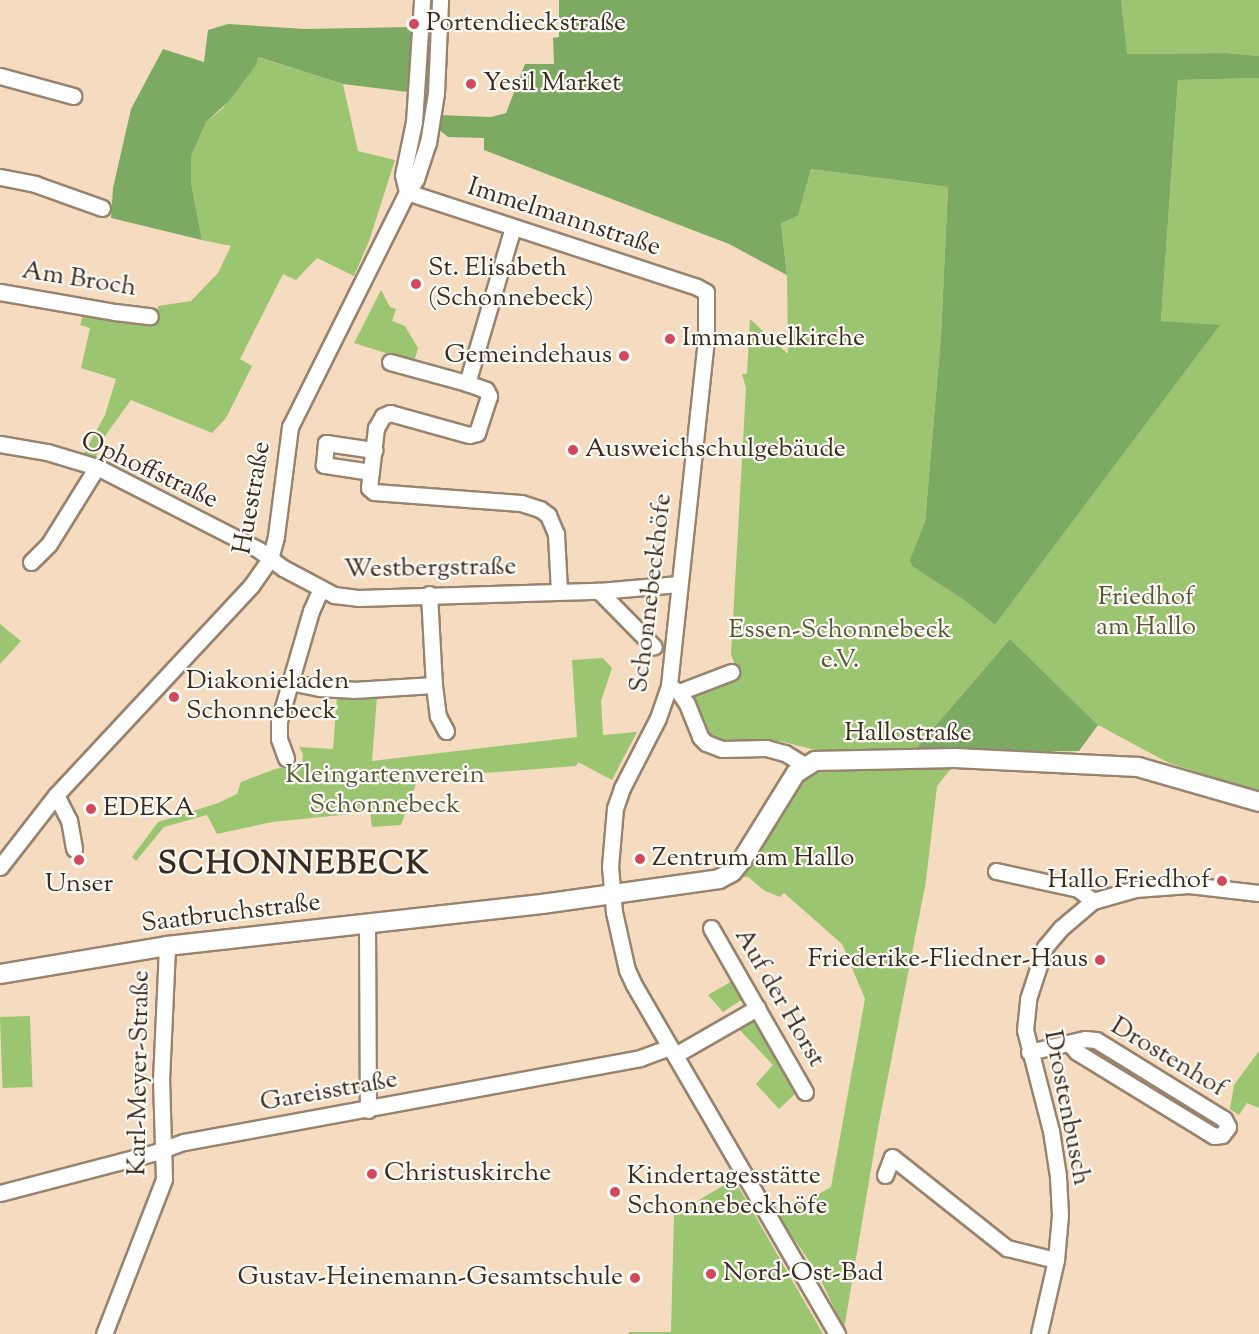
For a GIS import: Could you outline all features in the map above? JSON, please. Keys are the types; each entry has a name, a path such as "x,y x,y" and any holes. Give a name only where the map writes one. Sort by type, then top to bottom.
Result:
{"main road":[{"name":"Hallostraße","path":"804,765 827,759 880,758 1116,765 1150,769 1259,802"},
{"path":"612,895 719,879 732,872 796,773 804,765"},
{"name":"Saatbruchstraße","path":"0,974 167,946 612,895"}],"street":[{"name":"Huestraße","path":"407,192 403,175 414,122 422,0"},
{"name":"Huestraße","path":"2,860 56,795 251,586 270,559 276,536 290,427 407,192 416,179 432,124 439,55 440,0"},
{"path":"0,76 73,96"},
{"path":"0,177 35,184 102,208"},
{"name":"Immelmannstraße","path":"407,192 697,286 706,292"},
{"path":"467,383 513,227"},
{"name":"Am Broch","path":"0,292 150,316"},
{"name":"Schonnebeckhöfe","path":"706,292 706,339 679,584 674,689 622,788 615,808 610,866 612,895 627,970 837,1334"},
{"path":"390,362 467,383 486,390 489,396 477,433 469,435 390,413 383,416 376,428 369,488 374,492 521,503 540,509 548,515 556,534 559,591"},
{"path":"371,472 324,465 326,443 374,450"},
{"name":"Ophoffstraße","path":"0,444 47,452 97,467 259,550 270,559"},
{"path":"31,562 49,544 97,467"},
{"name":"Westbergstraße","path":"270,559 334,595 358,598 429,594 599,591 679,584"},
{"path":"286,758 279,739 279,722 311,611 321,589"},
{"path":"599,591 654,647"},
{"path":"429,594 434,685 438,716 446,730"},
{"path":"731,672 674,689 706,743 722,749 766,748 785,753 804,765"},
{"path":"289,682 319,688 353,690 434,685"},
{"path":"56,795 69,820 74,849"},
{"path":"996,871 1078,889 1094,901"},
{"name":"Drostenbusch","path":"1039,1334 1056,1260 1060,1215 1058,1176 1051,1131 1029,1052 1025,1022 1028,999 1045,947 1061,928 1094,901 1135,889 1162,886 1259,892"},
{"path":"367,924 368,1110"},
{"name":"Auf der Horst","path":"711,928 806,1092"},
{"name":"Karl-Meyer-Straße","path":"104,1334 163,1186 161,1080 167,946"},
{"path":"672,1051 757,1008"},
{"name":"Drostenhof","path":"1029,1052 1085,1039 1096,1040 1224,1119 1228,1127 1222,1136 1214,1136 1077,1052 1069,1043"},
{"name":"Gareisstraße","path":"0,1193 163,1148 672,1051"},
{"path":"885,1175 892,1157 1007,1248 1056,1260"}],"green space":[{"path":"428,0 432,0 434,63 427,125 410,176 423,89"},
{"path":"559,0 1121,0 1127,54 1228,53 1259,56 1259,78 1178,80 1161,321 1220,325 995,625 964,600 913,567 910,560 925,522 941,336 948,187 811,169 798,216 781,223 787,275 729,244 484,150 484,138 448,137 437,128 438,115 491,117 506,113 525,64 554,64 553,38 559,37"},
{"path":"1121,0 1259,0 1259,56 1228,53 1126,54"},
{"path":"228,24 305,29 412,27 408,92 343,84 258,57 256,65 229,101 206,122 191,157 191,182 202,240 111,218 113,188 131,109 163,49 204,62 208,30"},
{"path":"257,57 343,84 358,151 395,160 369,241 354,276 317,258 296,280 283,274 240,359 252,366 226,418 212,433 131,400 105,436 94,461 82,457 105,415 116,379 81,368 90,328 80,325 84,313 154,325 158,306 191,301 218,273 231,246 202,240 191,182 191,157 206,122 223,108"},
{"path":"1259,78 1259,792 1169,763 1098,725 1010,639 912,753 823,752 780,741 721,745 711,738 693,692 738,674 731,654 746,388 742,374 747,374 750,319 788,354 787,275 781,222 798,216 811,169 948,187 941,336 925,522 913,567 964,600 995,625 1219,326 1161,321 1178,80"},
{"path":"381,290 390,307 396,309 392,321 405,326 418,348 414,362 354,343"},
{"path":"0,624 21,641 0,664"},
{"path":"1010,639 1098,725 1079,751 912,753"},
{"name":"Kleingartenverein Schonnebeck","path":"603,658 612,668 601,701 603,735 637,732 612,780 578,762 576,766 418,778 401,825 372,827 370,812 272,822 217,834 207,815 164,827 136,861 132,857 158,822 218,803 237,794 241,782 275,769 302,764 303,754 299,747 333,749 337,696 377,697 372,761 577,737 572,660"},
{"path":"953,766 937,786 926,881 878,1128 844,1329 819,1276 822,1273 817,1266 814,1268 779,1217 831,1187 865,999 842,944 784,893 780,897 765,891 748,877 740,877 805,778 814,771"},
{"path":"734,980 743,999 723,1012 708,995"},
{"path":"30,1016 32,1087 2,1088 0,1017"},
{"path":"751,1018 755,1019 798,1091 779,1109 756,1084 773,1065 737,1027"},
{"path":"1259,1051 1259,1108 1247,1103 1239,1115 1230,1109 1234,1085"},
{"path":"734,1179 823,1334 629,1334 629,1332 671,1332 674,1215"}],"place":[{"name":"Portendieckstraße","path":"414,24"},
{"name":"Yesil Market","path":"471,84"},
{"name":"St. Elisabeth (Schonnebeck)","path":"416,284"},
{"name":"Immanuelkirche","path":"670,339"},
{"name":"Gemeindehaus","path":"624,356"},
{"name":"Ausweichschulgebäude","path":"573,450"},
{"name":"Diakonieladen Schonnebeck","path":"174,697"},
{"name":"EDEKA","path":"91,809"},
{"name":"Zentrum am Hallo","path":"640,859"},
{"name":"Unser","path":"79,860"},
{"name":"Hallo Friedhof","path":"1222,881"},
{"name":"Friederike-Fliedner-Haus","path":"1100,960"},
{"name":"Christuskirche","path":"372,1174"},
{"name":"Kindertagesstätte Schonnebeckhöfe","path":"615,1192"},
{"name":"Nord-Ost-Bad","path":"711,1274"},
{"name":"Gustav-Heinemann-Gesamtschule","path":"635,1278"}],"district":[{"name":"SCHONNEBECK","path":"294,865"}],"park label":[{"name":"Friedhof am Hallo","path":"1146,613"},
{"name":"Essen-Schonnebeck e.V.","path":"840,646"}]}
